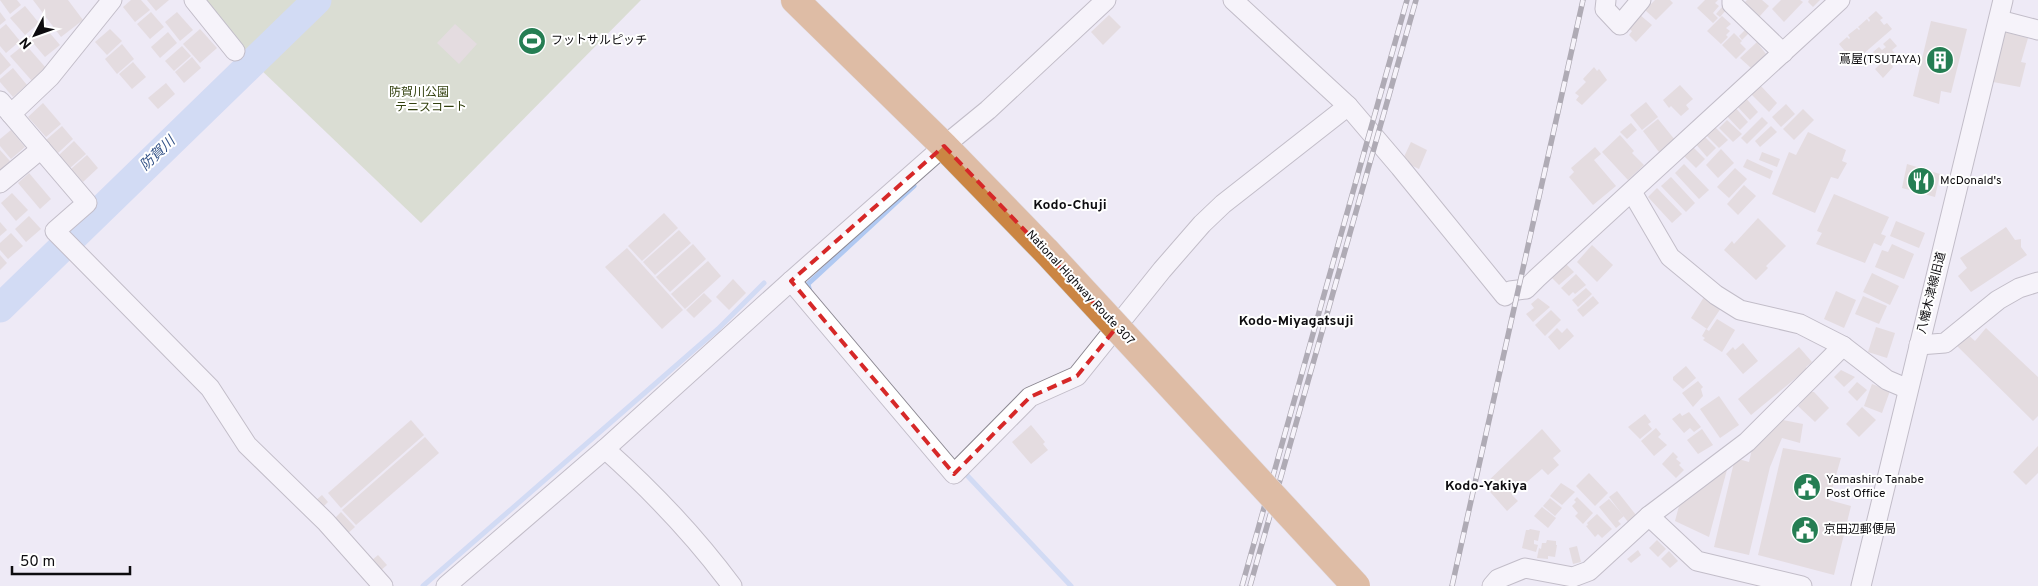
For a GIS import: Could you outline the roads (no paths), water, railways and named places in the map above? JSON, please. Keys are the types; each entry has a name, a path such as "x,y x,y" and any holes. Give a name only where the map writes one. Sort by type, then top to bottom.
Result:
{"highway":[{"name":"National Highway Route 307","path":"795,0 944,146 1047,252 1356,586"}],"street":[{"path":"112,0 50,77 5,107 87,203 55,231 210,388 248,445 326,522 383,586"},
{"path":"194,0 235,51"},
{"path":"446,586 605,449 944,146 988,110 1106,0"},
{"path":"1233,0 1348,106 1504,296 1510,291 1526,289 1840,0"},
{"path":"1606,0 1604,9 1620,25 1641,0"},
{"path":"1732,0 1732,4 1783,53"},
{"name":"八幡木津線旧道","path":"1861,586 2003,0"},
{"path":"1998,20 2038,30"},
{"path":"791,281 954,474 1030,397 1077,376 1162,270 1209,217 1348,106"},
{"path":"0,183 41,149"},
{"path":"1632,192 1670,257 1716,295 1740,310 1800,324 1843,346 1887,380 1908,389"},
{"path":"1919,345 1945,343 1998,300 2019,288 2038,282"},
{"path":"1492,586 1498,579 1525,568 1573,577 1589,571 1649,516 1747,442 1843,346"},
{"path":"605,449 626,468 706,551 732,586"},
{"path":"1649,516 1698,561 1802,586"}],"waterway":[{"name":"防賀川","path":"0,308 317,0"},
{"path":"810,292 808,284 914,186"},
{"path":"423,586 718,329 764,283"},
{"path":"963,471 1071,586"}],"railway":[{"path":"1242,586 1407,0"},
{"path":"1250,586 1416,0"},
{"path":"1452,586 1583,0"}],"place":[{"name":"フットサルピッチ","path":"532,41"},
{"name":"蔦屋(TSUTAYA)","path":"1940,60"},
{"name":"McDonald's","path":"1921,181"},
{"name":"Yamashiro Tanabe Post Office","path":"1807,487"},
{"name":"京田辺郵便局","path":"1805,530"}],"district":[{"name":"Kodo-Chuji","path":"1070,205"},
{"name":"Kodo-Miyagatsuji","path":"1296,321"},
{"name":"Kodo-Yakiya","path":"1486,486"}],"park label":[{"name":"防賀川公園","path":"419,93"},
{"name":"テニスコート","path":"431,108"}]}
